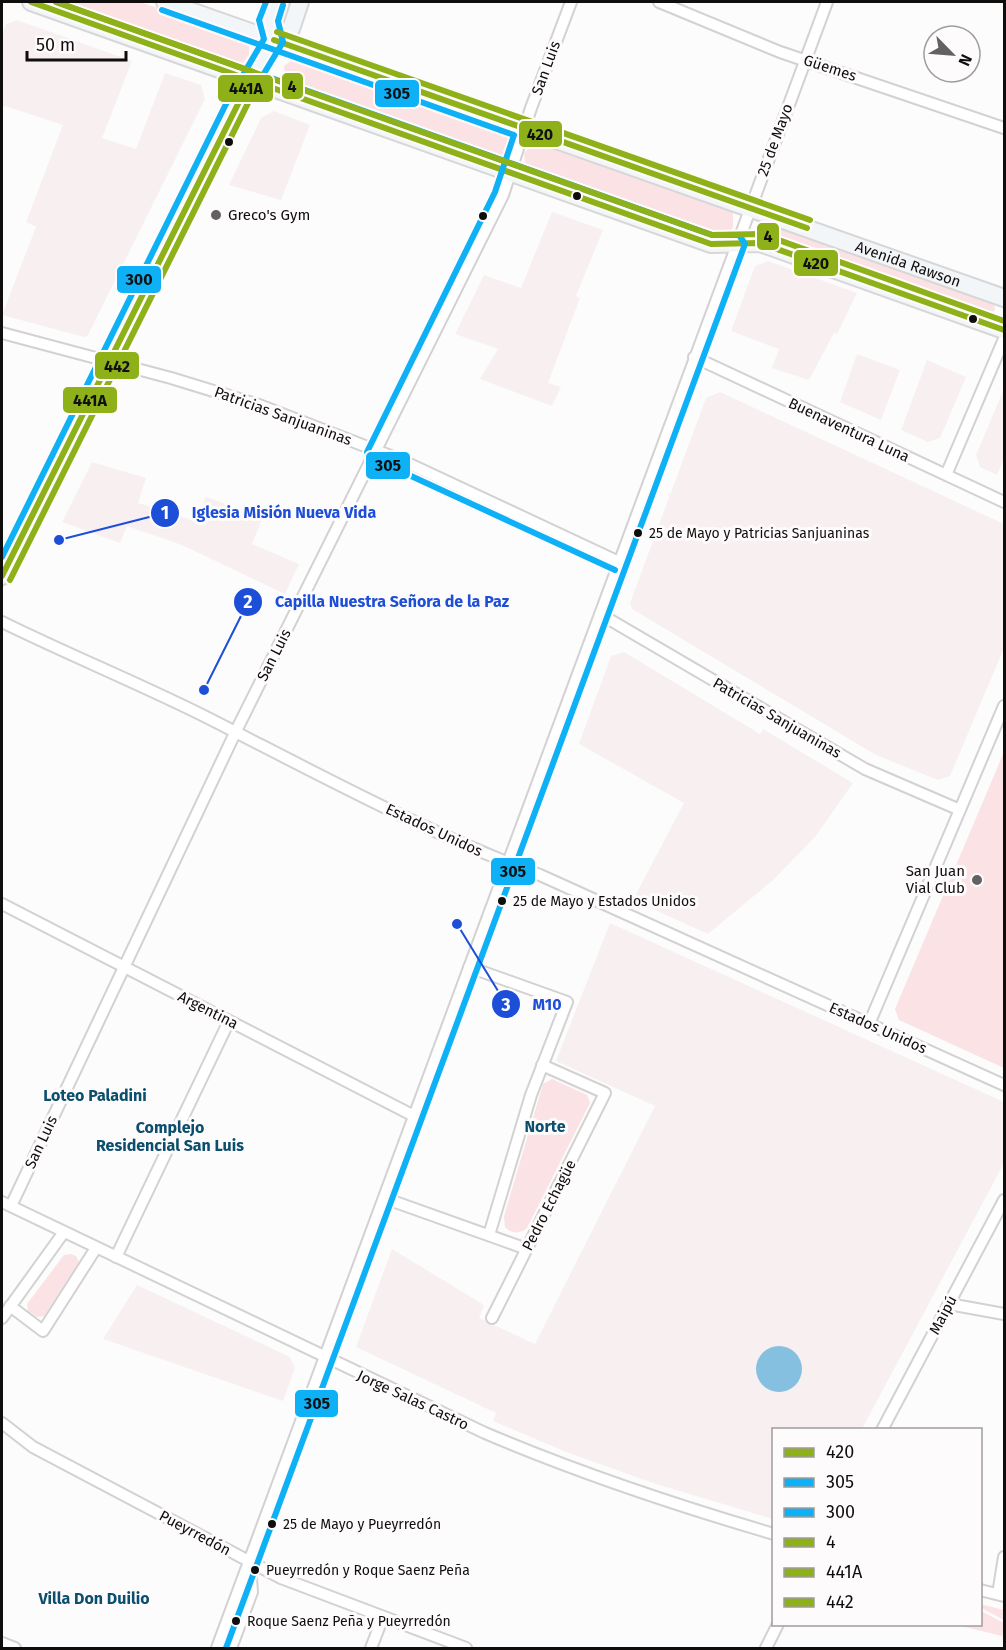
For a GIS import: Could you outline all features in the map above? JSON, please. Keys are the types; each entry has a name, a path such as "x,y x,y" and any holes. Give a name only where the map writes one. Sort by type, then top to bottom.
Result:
{"main road":[{"name":"Avenida Rawson","path":"31,2 711,243 760,243 1005,330"},
{"name":"Avenida Rawson","path":"165,2 1005,298"},
{"path":"274,40 268,21 275,2"},
{"path":"2,576 250,80 274,40 291,29 300,2"}],"street":[{"name":"San Luis","path":"6,1204 124,967 235,733 499,203 571,2"},
{"name":"Güemes","path":"659,2 805,60 1005,128"},
{"name":"25 de Mayo","path":"217,1648 827,2"},
{"name":"Patricias Sanjuaninas","path":"2,333 259,405 376,450 619,562"},
{"path":"945,475 1005,339"},
{"name":"Buenaventura Luna","path":"694,357 1005,502"},
{"name":"Patricias Sanjuaninas","path":"600,614 865,769 960,810"},
{"name":"Estados Unidos","path":"2,622 475,851 551,880 1005,1085"},
{"path":"869,1024 1005,706"},
{"name":"Argentina","path":"2,904 414,1116"},
{"path":"469,967 567,1002 531,1095 489,1235"},
{"path":"116,1257 229,1021"},
{"name":"Pedro Echagüe","path":"492,1318 605,1093 542,1065"},
{"path":"384,1198 527,1249"},
{"name":"Maipú","path":"883,1428 1005,1200"},
{"name":"Jorge Salas Castro","path":"6,1204 325,1358 554,1462 662,1502 772,1533"},
{"path":"2,1318 64,1232"},
{"path":"10,1306 43,1331 96,1248"},
{"path":"949,1304 1005,1314"},
{"name":"Pueyrredón","path":"2,1423 33,1447 281,1578 466,1648"},
{"path":"982,1590 1001,1595 1005,1557"},
{"path":"231,1648 252,1592 250,1562"},
{"path":"371,1648 382,1617"},
{"path":"766,1648 777,1626"}],"shaded area":[{"path":"65,2 140,2 249,40 249,55 242,64"},
{"path":"282,2 293,2 282,25 276,22"},
{"path":"17,20 132,61 102,138 136,149 165,73 201,85 205,99 88,335 84,337 2,315 36,227 26,222 63,125 5,106 2,107 2,35 6,24"},
{"path":"296,57 511,133 512,149 504,158 286,80 284,66"},
{"path":"274,111 310,125 281,200 229,185 261,118"},
{"path":"534,142 733,212 733,228 725,236 525,165 524,153"},
{"path":"552,212 603,230 576,296 580,298 548,383 561,387 552,406 480,379 498,349 455,334 484,275 521,288"},
{"path":"774,224 994,302 995,310 988,316 768,238 767,232"},
{"path":"768,261 857,293 837,334 834,333 809,380 772,368 779,349 731,331 755,266"},
{"path":"857,354 900,370 881,420 840,402"},
{"path":"927,360 966,377 940,438 928,442 901,430"},
{"path":"1004,389 1004,458 997,475 980,467 976,455"},
{"path":"720,392 1004,524 1004,648 950,776 938,780 876,755 632,609 630,603 706,398"},
{"path":"92,462 146,478 138,503 194,521 206,497 263,517 252,544 299,564 285,594 182,545 127,526 120,543 62,522"},
{"path":"624,652 760,734 763,729 853,783 815,837 773,880 708,934 633,900 684,803 579,744 611,656"},
{"name":"San Juan Vial Club","path":"1004,752 1004,1068 899,1020 895,1009"},
{"path":"610,923 1004,1102 1004,1163 863,1428 772,1428 772,1519 656,1484 566,1452 493,1421 496,1413 356,1347 392,1249 484,1305 479,1318 535,1344 655,1106 556,1061"},
{"path":"552,1079 587,1095 590,1103 527,1228 513,1232 505,1227 504,1216 543,1084"},
{"path":"64,1255 76,1256 79,1262 44,1316 37,1317 28,1311 27,1304"},
{"path":"137,1285 290,1357 295,1368 283,1401 103,1339"},
{"path":"982,1604 1004,1610 1004,1620 982,1609"},
{"path":"982,1612 1004,1623 1001,1648 1002,1636 961,1626 982,1626"}],"water":[{"path":"779,1346 795,1353 802,1369 795,1385 779,1392 763,1385 756,1369 763,1353"}],"transit line":[{"name":"441A","path":"2,576 250,80 31,2"},
{"name":"4","path":"56,2 712,235 762,234 1004,321"},
{"name":"442","path":"10,580 259,81 253,72 56,2"},
{"name":"300","path":"2,557 226,104 264,39 259,20 266,2"},
{"name":"305","path":"226,1648 745,244 739,235 712,235 263,75 283,42 278,21 283,5"},
{"name":"305","path":"162,10 514,135 495,192 367,452 372,458 615,570"},
{"name":"4","path":"277,32 810,220"},
{"name":"420","path":"274,40 807,228"},
{"name":"420","path":"250,80 711,244 760,243 1004,330"}],"place":[{"name":"Greco's Gym","path":"216,215"},
{"name":"25 de Mayo y Patricias Sanjuaninas","path":"638,533"},
{"name":"Iglesia Misión Nueva Vida","path":"59,540"},
{"name":"Capilla Nuestra Señora de la Paz","path":"204,690"},
{"name":"San Juan Vial Club","path":"977,880"},
{"name":"25 de Mayo y Estados Unidos","path":"502,901"},
{"name":"M10","path":"457,924"},
{"name":"25 de Mayo y Pueyrredón","path":"272,1524"},
{"name":"Pueyrredón y Roque Saenz Peña","path":"255,1570"},
{"name":"Roque Saenz Peña y Pueyrredón","path":"236,1621"}],"district":[{"name":"Loteo Paladini","path":"95,1095"},
{"name":"Norte","path":"545,1126"},
{"name":"Complejo Residencial San Luis","path":"170,1136"},
{"name":"Villa Don Duilio","path":"94,1598"}]}
